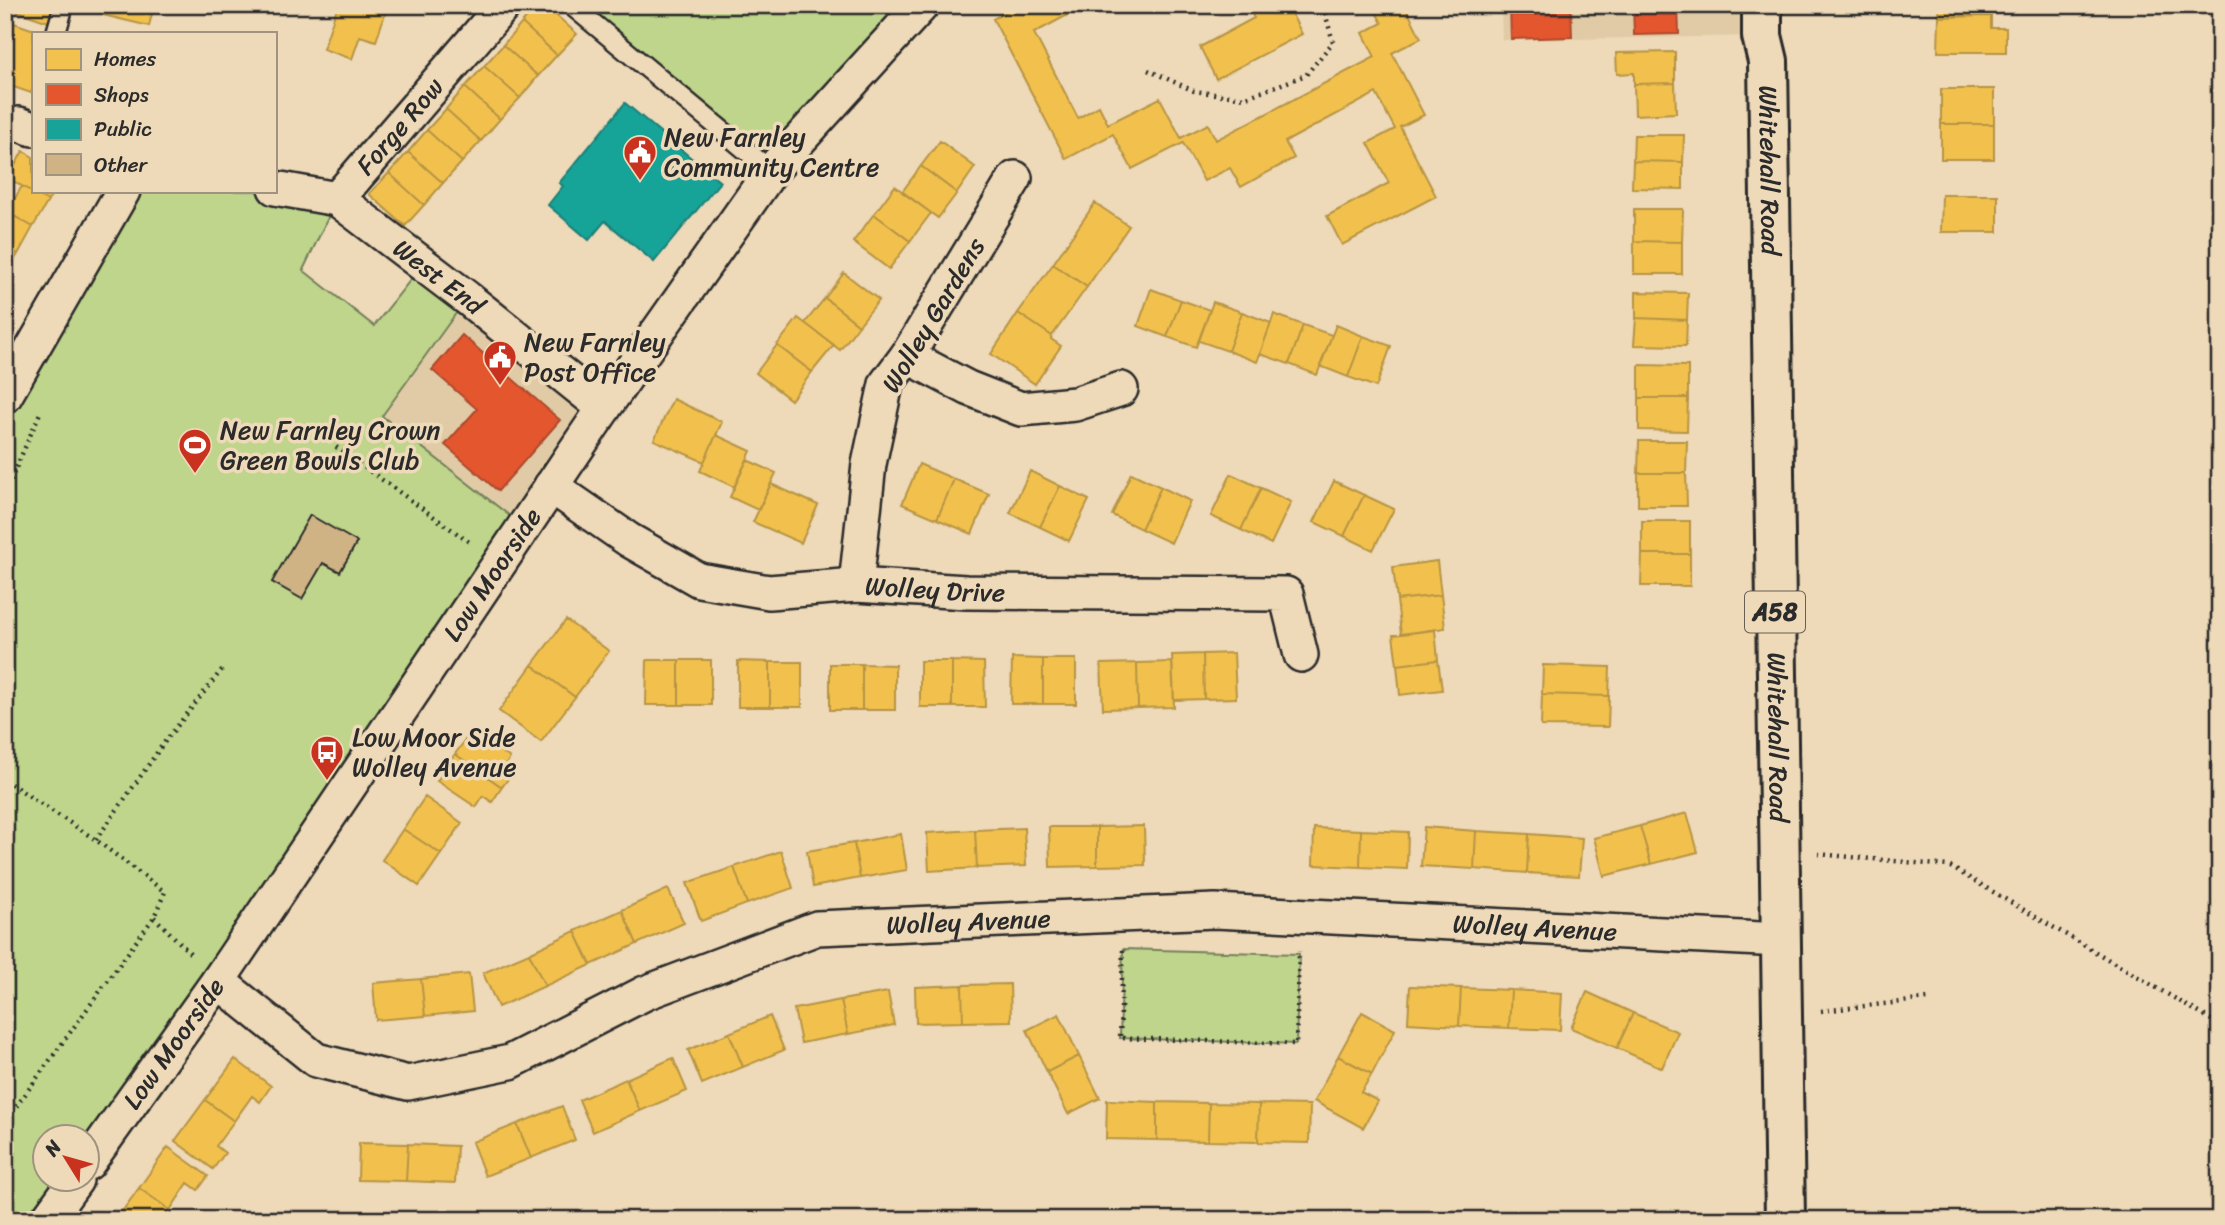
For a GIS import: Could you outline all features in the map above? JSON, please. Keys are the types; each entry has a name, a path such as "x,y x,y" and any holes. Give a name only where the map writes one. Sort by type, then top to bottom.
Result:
{"main road":[{"name":"Whitehall Road","path":"1762,5 1762,36 1768,61 1785,1220"}],"street":[{"name":"Forge Row","path":"276,188 337,199 504,5"},
{"name":"Low Moorside","path":"102,1143 218,981 604,408 771,171 922,5"},
{"name":"Wolley Gardens","path":"856,585 869,464 886,384 907,356 1015,177"},
{"path":"5,396 122,192"},
{"name":"West End","path":"337,199 604,408"},
{"path":"907,356 968,388 1021,409 1075,404 1121,389"},
{"name":"Wolley Drive","path":"551,486 629,540 699,580 769,593 856,585 966,592 1286,594 1301,655"},
{"name":"Wolley Avenue","path":"218,981 316,1060 408,1083 510,1062 645,993 817,928 1215,911 1781,940"},
{"path":"47,1220 66,1194"}],"lane":[{"path":"56,32 64,5"},
{"path":"571,5 771,171"}],"path":[{"path":"1148,70 1194,91 1244,98 1306,75 1333,41 1323,5"},
{"path":"335,447 499,564"},
{"path":"96,840 163,744 224,667"},
{"path":"5,779 96,840 165,892 155,917 5,1122"},
{"path":"1779,849 1948,866 2220,1025"},
{"path":"1124,915 1120,1038 1296,1044 1300,916"},
{"path":"155,917 218,981"},
{"path":"1782,1015 1928,999"}],"shaded area":[{"path":"1501,5 1762,5 1762,36 1502,40"},
{"path":"467,298 604,408 524,527 381,415"}],"green space":[{"path":"571,5 922,5 771,171"},
{"path":"276,191 337,199 303,270 374,326 423,264 467,298 382,416 524,527 98,1124 32,1124 32,1194 66,1194 47,1220 5,1220 5,396 122,192"},
{"path":"1123,949 1299,954 1296,1044 1120,1038"}],"building: Homes":[{"path":"5,5 60,5 54,24"},
{"path":"105,5 154,5 149,26 103,15"},
{"path":"338,5 388,5 376,41 360,36 352,59 323,49"},
{"path":"538,5 545,5 577,34 557,55 522,23"},
{"path":"1019,5 1086,5 1034,33 1078,118 1099,106 1108,124 1160,98 1181,138 1208,124 1216,140 1375,57 1363,33 1382,23 1372,5 1416,5 1407,10 1421,38 1392,53 1424,115 1400,127 1436,196 1342,245 1327,216 1389,183 1368,143 1395,129 1376,93 1285,142 1294,158 1241,187 1230,168 1204,181 1183,143 1132,169 1113,134 1066,159 993,19"},
{"path":"1247,5 1287,5 1302,34 1216,79 1200,47 1254,18"},
{"path":"1938,5 2007,5 2007,13 1939,17"},
{"path":"1991,16 1991,28 2006,28 2006,52 1938,52 1939,17"},
{"path":"5,20 40,32 32,32 31,93 5,84"},
{"path":"522,23 557,55 538,76 503,45"},
{"path":"503,45 538,76 520,98 484,66"},
{"path":"1675,52 1675,83 1634,84 1634,73 1617,74 1616,53"},
{"path":"484,66 520,98 500,119 465,87"},
{"path":"1675,83 1676,113 1635,115 1634,84"},
{"path":"465,87 500,119 481,141 446,109"},
{"path":"1941,89 1994,89 1994,124 1941,124"},
{"path":"446,109 481,141 462,162 427,130"},
{"path":"1941,124 1994,124 1994,159 1941,159"},
{"path":"427,130 462,162 443,183 408,152"},
{"path":"1634,135 1684,135 1683,162 1633,161"},
{"path":"940,141 975,167 957,193 921,166"},
{"path":"23,151 32,156 32,192 8,178"},
{"path":"408,152 443,183 424,205 389,173"},
{"path":"1633,161 1683,162 1683,189 1632,188"},
{"path":"921,166 957,193 938,218 902,192"},
{"path":"389,173 424,205 405,226 369,194"},
{"path":"22,186 48,201 33,227 7,212"},
{"path":"895,186 931,213 910,241 874,214"},
{"path":"32,192 53,192 48,201"},
{"path":"1942,195 1998,195 1998,232 1941,232"},
{"path":"1095,203 1129,226 1087,287 1053,264"},
{"path":"1634,209 1683,209 1682,242 1634,241"},
{"path":"5,211 33,227 18,254 5,246"},
{"path":"874,214 910,241 889,269 853,242"},
{"path":"1634,241 1682,242 1682,274 1634,274"},
{"path":"5,246 18,254 5,275"},
{"path":"1053,264 1087,287 1052,336 1018,313"},
{"path":"844,273 879,300 859,325 825,298"},
{"path":"1151,289 1181,300 1167,337 1138,326"},
{"path":"1636,292 1688,293 1687,320 1636,318"},
{"path":"825,298 859,325 840,350 805,323"},
{"path":"1181,300 1210,310 1196,347 1167,337"},
{"path":"1213,302 1242,312 1228,351 1199,341"},
{"path":"1242,312 1271,323 1257,362 1228,351"},
{"path":"1018,313 1052,336 1051,339 1061,346 1035,384 991,354"},
{"path":"1274,314 1303,325 1289,364 1260,354"},
{"path":"798,318 834,345 812,372 777,345"},
{"path":"1636,318 1687,320 1686,346 1634,345"},
{"path":"1303,325 1332,335 1317,375 1289,364"},
{"path":"1336,325 1363,336 1348,377 1320,366"},
{"path":"1363,336 1391,346 1376,387 1348,377"},
{"path":"777,345 812,372 791,400 756,373"},
{"path":"1639,365 1688,366 1688,398 1639,398"},
{"path":"1639,398 1688,398 1687,431 1639,430"},
{"path":"673,399 722,422 704,462 654,440"},
{"path":"716,435 751,451 734,487 700,471"},
{"path":"1639,441 1687,441 1686,473 1638,473"},
{"path":"747,460 776,473 758,510 730,497"},
{"path":"919,464 954,479 937,519 902,504"},
{"path":"1030,471 1060,486 1040,527 1010,513"},
{"path":"1131,473 1161,487 1141,529 1112,515"},
{"path":"1638,473 1686,473 1687,506 1638,506"},
{"path":"1231,474 1261,488 1241,530 1211,516"},
{"path":"954,479 989,494 972,534 937,519"},
{"path":"1334,481 1364,495 1344,536 1314,522"},
{"path":"771,484 818,505 801,543 753,522"},
{"path":"1060,486 1089,500 1069,541 1040,527"},
{"path":"1161,487 1190,501 1171,543 1141,529"},
{"path":"1261,488 1291,502 1271,544 1241,530"},
{"path":"1364,495 1394,509 1373,550 1344,536"},
{"path":"1642,521 1690,521 1690,554 1642,554"},
{"path":"1642,554 1690,554 1690,586 1641,586"},
{"path":"1437,561 1441,595 1397,600 1393,567"},
{"path":"1441,595 1445,628 1401,634 1397,600"},
{"path":"566,620 609,651 575,697 532,665"},
{"path":"1435,630 1438,660 1397,665 1393,635"},
{"path":"1234,653 1236,698 1204,699 1203,654"},
{"path":"1203,654 1204,699 1174,700 1172,655"},
{"path":"1012,658 1043,659 1043,704 1011,704"},
{"path":"1043,659 1076,659 1076,704 1043,704"},
{"path":"647,660 679,660 679,705 646,705"},
{"path":"679,660 711,660 711,705 679,705"},
{"path":"1438,660 1442,690 1400,695 1397,665"},
{"path":"738,661 770,662 770,707 738,707"},
{"path":"920,661 952,661 952,707 920,707"},
{"path":"952,661 984,662 985,707 952,707"},
{"path":"770,662 802,662 802,707 770,707"},
{"path":"1172,662 1174,707 1138,708 1137,663"},
{"path":"1137,663 1138,708 1103,709 1101,664"},
{"path":"830,664 862,664 862,710 830,710"},
{"path":"862,664 895,665 895,710 862,710"},
{"path":"532,665 575,697 541,742 499,711"},
{"path":"1543,665 1610,667 1609,696 1542,694"},
{"path":"1542,694 1609,696 1608,727 1541,726"},
{"path":"472,731 510,758 505,766 513,772 502,787 455,754"},
{"path":"455,754 502,787 492,802 483,796 476,807 437,781"},
{"path":"425,797 462,823 441,854 403,829"},
{"path":"1687,813 1698,852 1651,864 1640,826"},
{"path":"1144,826 1145,865 1097,866 1097,827"},
{"path":"1640,826 1651,864 1604,876 1594,838"},
{"path":"1049,827 1097,827 1097,866 1050,867"},
{"path":"1424,827 1476,831 1474,869 1421,866"},
{"path":"1024,828 1026,866 977,868 975,830"},
{"path":"1314,828 1361,830 1360,867 1313,865"},
{"path":"403,829 441,854 419,886 382,860"},
{"path":"975,830 977,868 929,871 927,833"},
{"path":"1361,830 1408,832 1407,869 1360,867"},
{"path":"1476,831 1529,834 1527,873 1474,869"},
{"path":"901,834 907,870 860,878 854,843"},
{"path":"1529,834 1582,838 1579,876 1527,873"},
{"path":"854,843 860,878 813,887 807,851"},
{"path":"781,851 793,888 747,904 734,867"},
{"path":"734,867 747,904 701,921 687,883"},
{"path":"668,889 684,923 637,944 622,910"},
{"path":"622,910 637,944 591,965 575,931"},
{"path":"575,931 591,965 545,986 529,953"},
{"path":"529,953 545,986 498,1007 483,973"},
{"path":"469,974 473,1011 425,1016 421,979"},
{"path":"421,979 425,1016 376,1020 373,983"},
{"path":"1010,984 1011,1021 963,1022 962,985"},
{"path":"962,985 963,1022 916,1023 915,987"},
{"path":"1410,986 1461,988 1459,1026 1408,1023"},
{"path":"1461,988 1511,990 1509,1028 1459,1026"},
{"path":"1511,990 1562,993 1560,1030 1509,1028"},
{"path":"888,992 894,1025 848,1034 841,1000"},
{"path":"1587,992 1633,1013 1617,1048 1571,1028"},
{"path":"841,1000 848,1034 801,1043 794,1009"},
{"path":"1362,1012 1395,1030 1372,1074 1338,1056"},
{"path":"1633,1013 1678,1032 1662,1068 1617,1048"},
{"path":"1059,1014 1079,1056 1047,1072 1027,1030"},
{"path":"770,1016 784,1050 743,1067 729,1033"},
{"path":"729,1033 743,1067 702,1084 688,1050"},
{"path":"1079,1056 1100,1098 1068,1114 1047,1072"},
{"path":"1338,1056 1372,1074 1361,1092 1378,1101 1363,1128 1314,1101"},
{"path":"673,1058 687,1091 640,1111 626,1079"},
{"path":"235,1059 271,1086 260,1102 252,1096 234,1121 205,1100"},
{"path":"626,1079 640,1111 593,1132 579,1100"},
{"path":"205,1100 234,1121 216,1146 225,1153 213,1169 175,1141"},
{"path":"1107,1100 1157,1102 1157,1140 1106,1139"},
{"path":"1157,1102 1209,1103 1208,1141 1157,1140"},
{"path":"1209,1103 1259,1104 1258,1142 1208,1141"},
{"path":"1259,1104 1310,1105 1309,1143 1258,1142"},
{"path":"562,1106 575,1140 531,1158 517,1124"},
{"path":"517,1124 531,1158 485,1176 472,1142"},
{"path":"359,1143 408,1144 406,1181 358,1180"},
{"path":"408,1144 457,1146 455,1183 406,1181"},
{"path":"168,1147 208,1176 198,1190 188,1183 170,1210 139,1188"},
{"path":"139,1188 170,1210 163,1220 116,1220"}],"building: Shops":[{"path":"1510,5 1571,5 1572,37 1511,39"},
{"path":"1633,5 1678,5 1679,34 1634,35"},
{"path":"462,335 560,420 498,491 445,445 477,409 432,370"}],"building: Public":[{"name":"New Farnley Community Centre","path":"625,103 720,182 654,262 605,221 589,240 548,205 563,186 559,183"}],"building: Other":[{"path":"310,515 357,542 340,572 323,563 302,599 272,582"}],"place":[{"name":"New Farnley Community Centre","path":"640,182"},
{"name":"New Farnley Post Office","path":"500,387"},
{"name":"New Farnley Crown Green Bowls Club","path":"195,475"},
{"name":"Low Moor Side Wolley Avenue","path":"327,782"}]}
